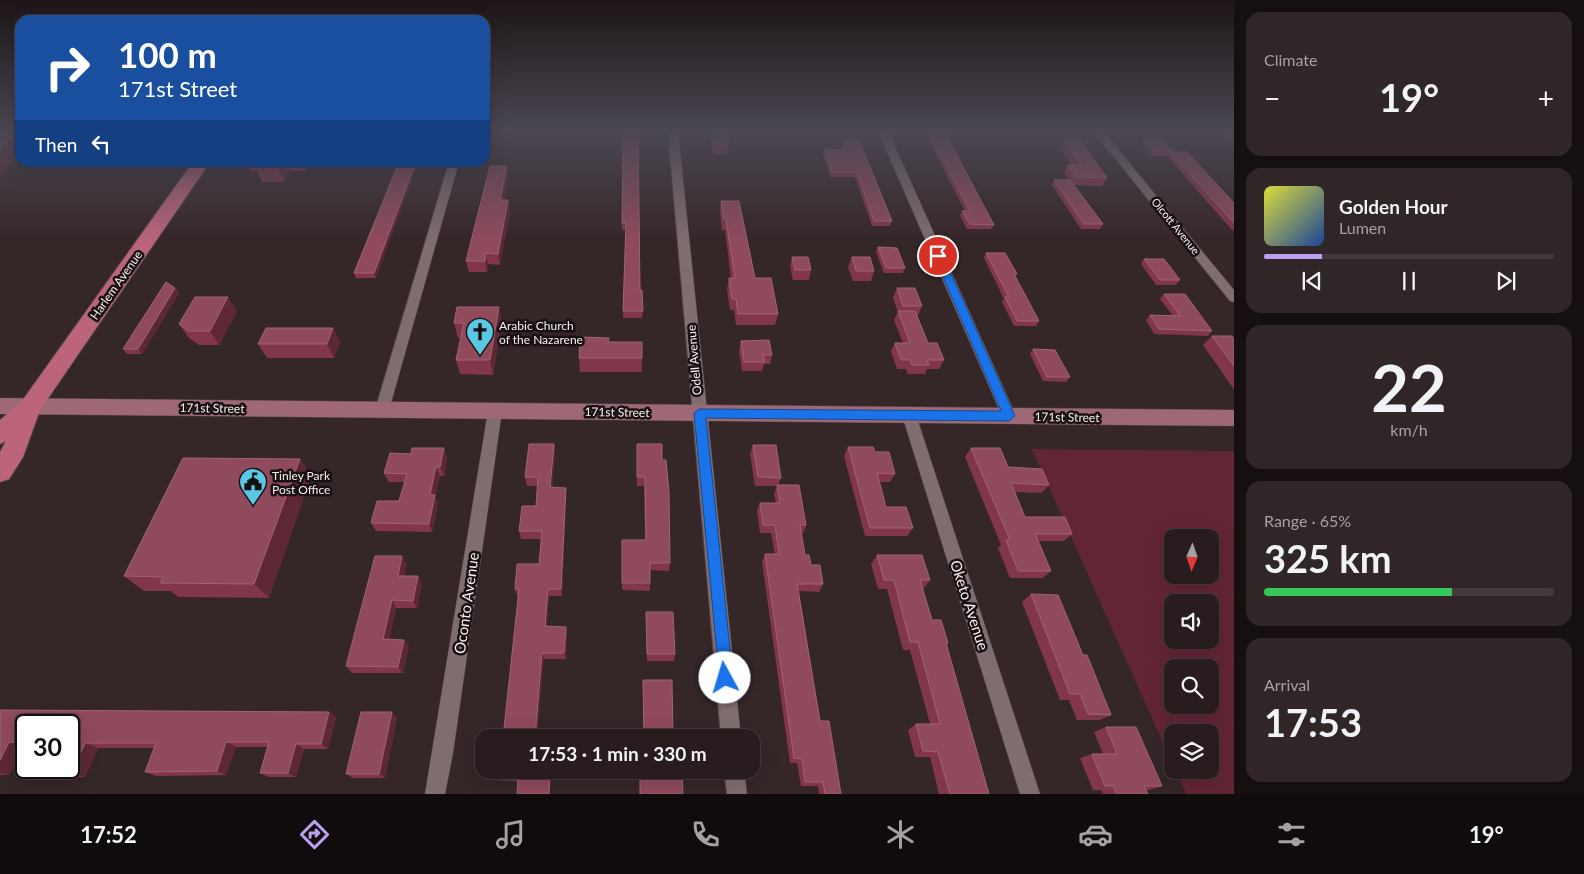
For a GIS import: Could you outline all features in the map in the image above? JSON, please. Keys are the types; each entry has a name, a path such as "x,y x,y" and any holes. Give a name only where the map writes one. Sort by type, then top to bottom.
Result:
{"main road":[{"name":"Harlem Avenue","path":"0,434 30,407 198,168"},
{"name":"Harlem Avenue","path":"0,472 15,450 30,407"}],"street":[{"path":"382,410 452,168"},
{"name":"Odell Avenue","path":"676,168 730,729"},
{"path":"899,168 1009,416"},
{"name":"Olcott Avenue","path":"1128,168 1234,298"},
{"name":"171st Street","path":"0,406 1234,418"},
{"name":"Oconto Avenue","path":"435,794 444,753 495,411"},
{"name":"Oketo Avenue","path":"909,415 1030,794"},
{"path":"735,779 736,794"}],"shaded area":[{"path":"1032,449 1234,451 1234,794 1186,794 1180,779 1219,779 1219,724 1164,724 1164,745"}],"building":[{"path":"397,168 414,168 374,273 354,273"},
{"path":"489,168 507,168 500,200 508,200 498,254 486,253 485,261 466,261"},
{"path":"623,168 638,168 640,290 642,290 643,311 623,311 626,223 622,223"},
{"path":"831,168 870,168 892,221 874,221 857,172 832,172"},
{"path":"947,168 964,168 994,225 970,224 962,211 970,211"},
{"path":"1070,168 1100,168 1107,178 1076,177"},
{"path":"1184,168 1202,168 1234,203 1234,223"},
{"path":"1054,180 1070,180 1103,224 1084,224"},
{"path":"721,201 739,201 755,278 771,278 778,314 738,314 736,299 732,299 729,278 735,278 726,219 724,219"},
{"path":"878,247 897,248 905,268 886,268"},
{"path":"986,253 1005,253 1039,321 1017,321 1005,297 1009,297"},
{"path":"792,257 808,257 811,270 795,270"},
{"path":"852,257 870,257 874,271 856,271"},
{"path":"1144,259 1164,259 1180,280 1160,280"},
{"path":"166,282 175,288 138,349 123,349"},
{"path":"897,288 915,288 922,306 903,306"},
{"path":"1164,294 1185,294 1212,331 1159,329 1150,315 1180,316"},
{"path":"195,297 228,297 210,331 189,331 179,324"},
{"path":"457,307 499,307 490,360 456,360 464,323 454,323"},
{"path":"898,311 915,311 928,343 937,343 944,360 927,360 929,365 912,365 910,360 901,360 895,343 910,343"},
{"path":"266,328 333,328 327,344 258,344"},
{"path":"1212,336 1232,336 1234,339 1234,366"},
{"path":"580,337 609,338 608,342 642,342 642,358 579,358"},
{"path":"769,340 772,355 763,355 765,362 744,362 741,341"},
{"path":"1033,349 1055,350 1070,377 1047,377"},
{"path":"529,444 554,444 550,487 566,488 561,589 548,589 545,626 566,627 564,653 542,653 536,729 504,729 519,589 515,589 517,564 539,564 542,531 519,531 522,506 536,506 538,477 525,477"},
{"path":"637,444 662,444 662,460 666,460 669,492 670,563 650,563 650,583 622,583 622,540 646,540 645,477 637,477"},
{"path":"753,445 776,445 781,478 758,477"},
{"path":"848,447 873,447 875,452 889,452 895,474 877,473 886,507 906,507 913,528 870,528"},
{"path":"412,448 444,448 440,467 436,467 430,495 435,495 429,524 371,523 377,501 399,501 407,474 384,473 390,453 411,454"},
{"path":"971,448 1000,448 1008,467 1042,469 1049,485 1011,483 1025,517 1065,517 1072,534 1035,534 1051,571 1018,571 1006,540 1010,540"},
{"path":"183,458 300,459 254,584 160,583 163,577 124,576"},
{"path":"777,485 799,485 806,525 800,525 805,555 809,555 811,565 820,565 823,584 797,584 820,721 829,721 841,794 825,794 823,782 805,782 802,759 794,758 765,554 779,554 775,525 763,525 760,503 780,503"},
{"path":"877,555 922,555 930,580 920,580 932,620 941,620 989,794 950,794 938,752 923,751 916,724 940,724 918,642 910,642 894,580 884,580"},
{"path":"375,556 402,556 398,576 418,576 413,601 392,600 383,639 404,640 398,667 346,666"},
{"path":"1031,594 1058,595 1083,655 1087,655 1111,715 1088,714 1080,694 1070,694"},
{"path":"646,612 673,612 675,654 647,654"},
{"path":"643,680 672,680 673,729 644,729"},
{"path":"0,710 329,712 321,744 296,744 288,773 260,773 269,742 226,742 217,771 145,772 156,743 85,743 80,754 80,714 15,714 15,742 9,742 0,760"},
{"path":"361,712 392,712 379,774 346,774"},
{"path":"1106,727 1136,727 1162,786 1144,786 1148,794 1117,794 1113,786 1105,786 1092,754 1117,754"},
{"path":"518,779 550,779 549,794 517,794"},
{"path":"640,779 682,779 683,794 640,794"}],"place":[{"name":"Arabic Church of the Nazarene","path":"480,356"},
{"name":"Tinley Park Post Office","path":"253,506"}],"route":[{"path":"725,678 699,413 1009,416 938,256"}]}
